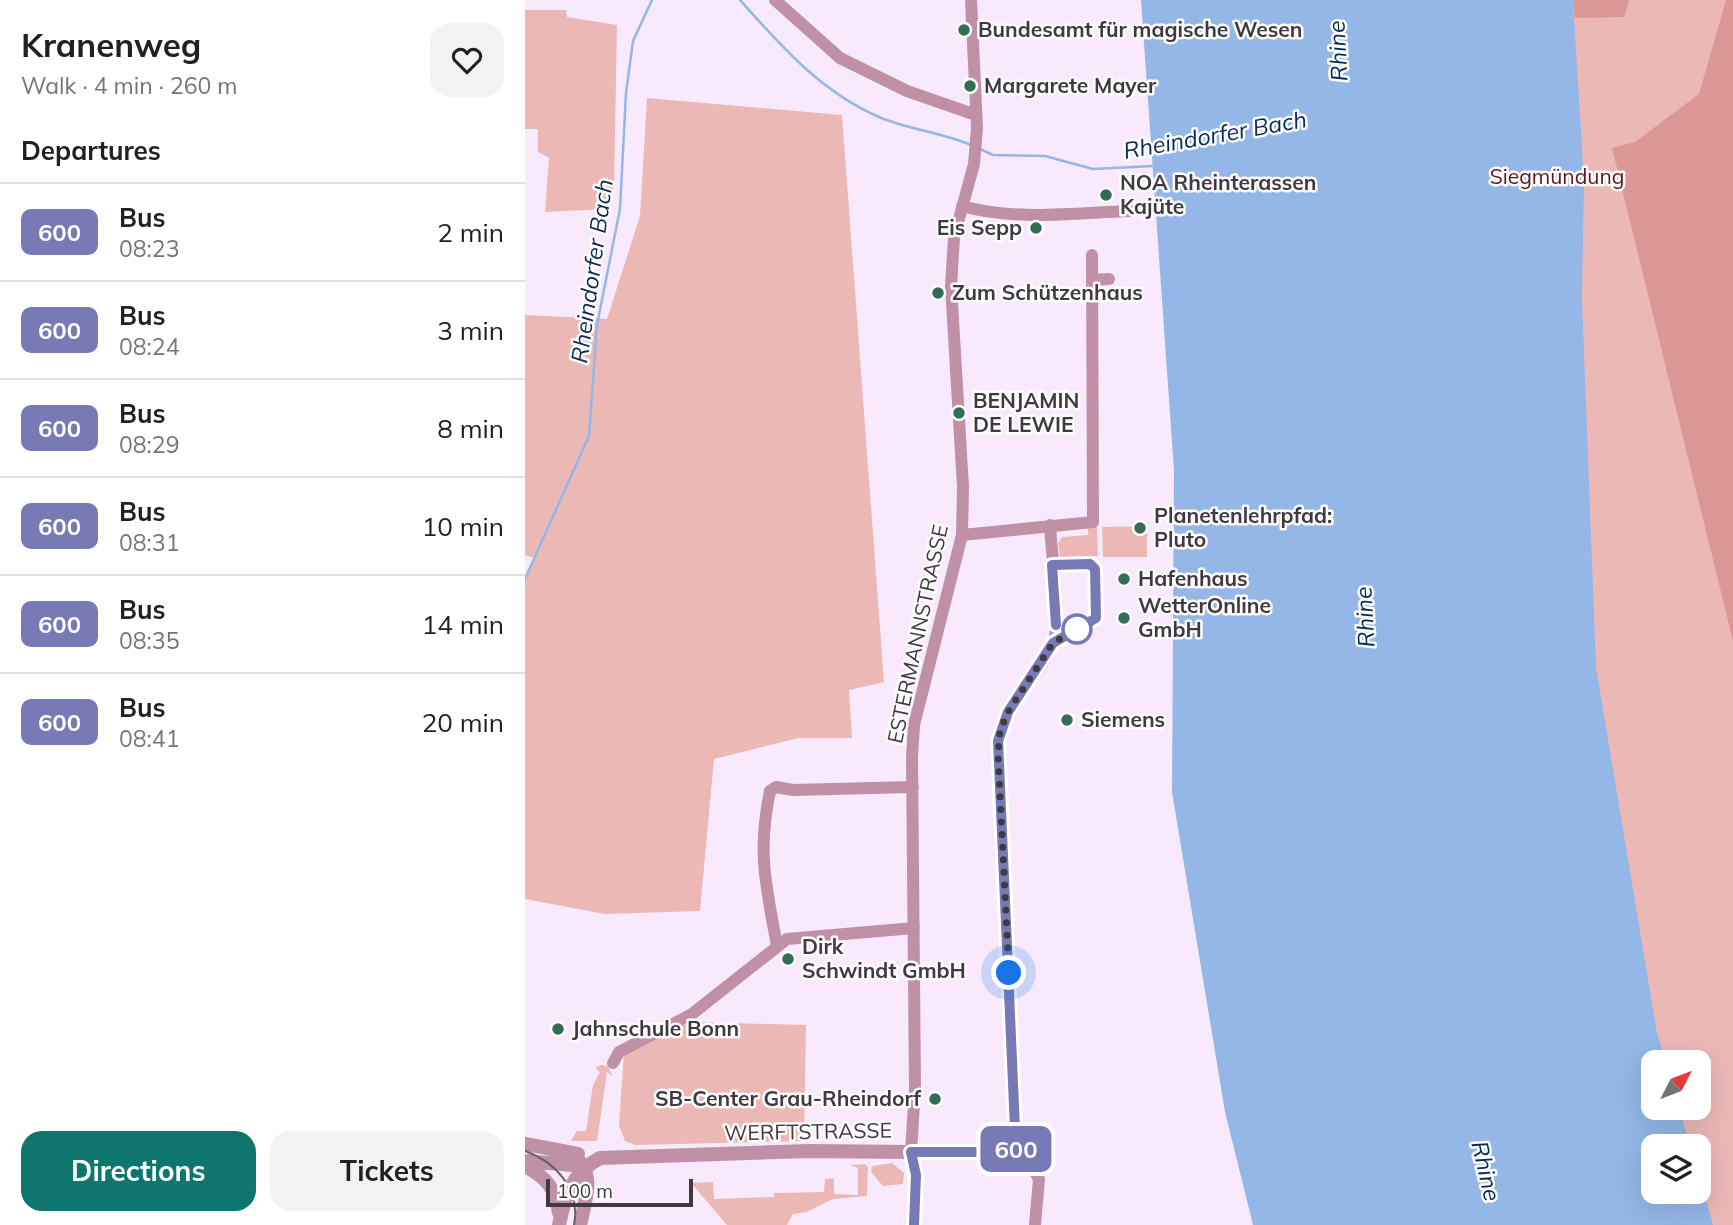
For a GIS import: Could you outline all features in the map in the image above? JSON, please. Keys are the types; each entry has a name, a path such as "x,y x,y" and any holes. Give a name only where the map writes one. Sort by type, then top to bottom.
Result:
{"street":[{"path":"775,0 839,58 907,92 976,116"},
{"name":"ESTERMANNSTRASSE","path":"911,1152 915,1088 914,725 962,535 963,487 951,286 952,254 974,157 976,135 971,0"},
{"path":"962,206 990,213 1014,214 1129,211"},
{"path":"962,535 1093,522 1092,255"},
{"path":"1092,280 1109,279"},
{"path":"1035,1225 1039,1188 1036,1171 1016,1152 998,741 1008,712 1053,643 1056,625 1050,525"},
{"path":"1052,565 1090,564 1095,572 1096,618 1053,643"},
{"path":"777,946 761,858 762,828 770,791 776,787 793,790 913,787"},
{"path":"613,1063 619,1052 692,1014 777,946 793,938 914,928"},
{"path":"525,1144 600,1158 582,1225"},
{"name":"WERFTSTRASSE","path":"585,1166 600,1158 810,1152 1016,1152"},
{"path":"911,1152 916,1175 914,1225"},
{"path":"570,1153 585,1166 589,1180 582,1225"},
{"path":"525,1164 585,1166"},
{"path":"525,1164 551,1184 557,1197 560,1222"},
{"path":"560,1222 569,1187 585,1166"}],"green space":[{"name":"Siegmündung","path":"1371,0 1733,0 1733,1225 1492,1225"},
{"path":"525,10 566,10 567,17 617,25 614,187 608,209 545,212 549,158 538,152 538,129 525,129"},
{"path":"647,98 842,115 884,682 849,690 852,738 798,738 714,759 700,911 605,914 525,899 525,576 534,558 525,555 525,315 607,319 640,216"},
{"path":"1147,526 1147,557 1103,557 1102,527"},
{"path":"1088,527 1097,527 1098,556 1060,558 1058,543 1062,537 1088,535"},
{"path":"691,1022 806,1025 804,1141 635,1145 625,1141 619,1125 624,1052"},
{"path":"608,1066 612,1076 607,1072 597,1141 571,1141 577,1131 586,1131 593,1085 600,1072 595,1068"},
{"path":"892,1163 904,1173 903,1184 883,1186 871,1172 872,1166"},
{"path":"865,1164 868,1167 867,1196 833,1199 807,1212 793,1214 787,1225 727,1225 691,1183 713,1182 714,1199 774,1197 774,1193 824,1192 825,1179 834,1178 834,1194 858,1195 858,1168 850,1165"}],"shaded area":[{"path":"1573,0 1629,0 1624,17 1575,18"},
{"path":"1726,0 1733,0 1733,641 1612,148 1635,142 1699,94"}],"water":[{"name":"Rhine","path":"1141,0 1573,0 1584,180 1582,300 1596,667 1657,1033 1662,1050 1641,1050 1641,1120 1682,1120 1687,1134 1641,1134 1641,1204 1707,1204 1713,1225 1253,1225 1225,1112 1172,792 1174,471"}],"waterway":[{"name":"Rheindorfer Bach","path":"525,579 589,436 597,325 620,209 626,93 633,41 652,0"},
{"name":"Rheindorfer Bach","path":"740,0 803,66 858,107 890,121 971,145"},
{"name":"Rheindorfer Bach","path":"980,149 993,155 1045,156 1093,169 1153,166"}],"tram line":[{"path":"525,1151 547,1162 564,1179 574,1200 574,1225"}],"bus line":[{"name":"600","path":"914,1225 916,1175 911,1152 1016,1152 998,741 1008,712 1053,643 1096,618 1095,569 1090,564 1052,565 1056,625"}],"place":[{"name":"Bundesamt für magische Wesen","path":"964,30"},
{"name":"Margarete Mayer","path":"970,86"},
{"name":"NOA Rheinterassen Kajüte","path":"1106,195"},
{"name":"Eis Sepp","path":"1036,228"},
{"name":"Zum Schützenhaus","path":"938,293"},
{"name":"BENJAMIN DE LEWIE","path":"959,413"},
{"name":"Planetenlehrpfad: Pluto","path":"1140,528"},
{"name":"Hafenhaus","path":"1124,579"},
{"name":"WetterOnline GmbH","path":"1124,618"},
{"name":"Siemens","path":"1067,720"},
{"name":"Dirk Schwindt GmbH","path":"788,959"},
{"name":"Jahnschule Bonn","path":"558,1029"},
{"name":"SB-Center Grau-Rheindorf","path":"935,1099"}],"route":[{"path":"1009,973 998,741 1008,712 1053,643 1077,629"}]}
